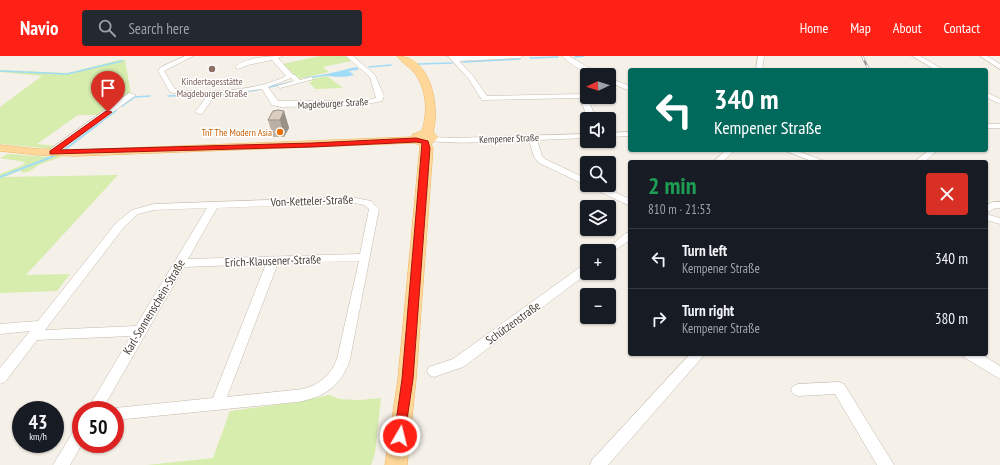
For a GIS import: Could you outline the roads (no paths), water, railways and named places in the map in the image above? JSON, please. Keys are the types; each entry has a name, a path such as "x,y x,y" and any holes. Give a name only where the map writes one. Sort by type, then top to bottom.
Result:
{"main road":[{"path":"396,465 407,379 427,148 425,139 431,112 429,89 411,63 401,56"},
{"name":"Kempener Straße","path":"0,148 66,153 312,145 425,139"}],"street":[{"path":"166,56 181,59"},
{"path":"190,56 163,68 161,71 169,88 176,92 214,92 265,88 311,79"},
{"path":"238,67 246,63 275,56 290,76 293,76 298,82"},
{"name":"Magdeburger Straße","path":"265,88 275,103 281,105 363,103 379,99 380,96 373,76 349,56"},
{"path":"452,58 520,56"},
{"path":"565,56 583,68"},
{"path":"759,68 761,56"},
{"path":"915,56 937,68"},
{"path":"983,56 1000,67"},
{"path":"452,58 471,77 485,98 583,96 589,112"},
{"path":"265,88 286,80 290,76"},
{"path":"616,83 628,88"},
{"path":"199,112 214,92"},
{"path":"50,152 132,95"},
{"path":"988,95 1000,102"},
{"path":"988,126 1000,126"},
{"path":"616,135 628,134"},
{"name":"Kempener Straße","path":"425,139 580,136"},
{"path":"532,138 538,157 542,161 580,180"},
{"path":"719,160 729,152"},
{"path":"793,152 817,160"},
{"path":"920,160 931,152"},
{"path":"606,192 628,202"},
{"name":"Von-Ketteler-Straße","path":"0,378 126,219 145,209 342,200 363,201 368,203 374,209 341,366 336,375 328,383 310,394 217,405 124,413"},
{"name":"Karl-Sonnenschein-Straße","path":"99,401 214,205"},
{"path":"988,209 994,205 1000,205"},
{"path":"988,218 1000,221"},
{"path":"616,246 628,237"},
{"name":"Erich-Klausener-Straße","path":"180,263 365,257"},
{"path":"217,405 273,261"},
{"name":"Schützenstraße","path":"434,371 458,363 580,273"},
{"path":"0,329 140,331"},
{"path":"598,465 696,356"},
{"path":"973,356 1000,373"},
{"path":"798,390 839,388 886,465"},
{"path":"61,465 72,447"}],"water":[{"path":"356,67 358,70 349,71 354,75 350,76 338,77 323,75"}],"waterway":[{"path":"575,57 584,56"},
{"path":"530,58 558,57"},
{"path":"463,62 520,59"},
{"path":"0,71 67,74 122,61"},
{"path":"419,64 452,63"},
{"path":"369,67 391,65"},
{"path":"306,78 326,75"},
{"path":"270,87 292,82"},
{"path":"220,94 258,90"},
{"path":"168,96 202,95"},
{"path":"122,106 135,97 150,96"},
{"path":"96,126 116,111"},
{"path":"63,151 97,125"},
{"path":"0,177 59,154"}],"railway":[{"path":"862,56 868,68"}],"place":[{"name":"Kindertagesstätte Magdeburger Straße","path":"212,69"},
{"name":"TnT The Modern Asia","path":"280,132"}]}
